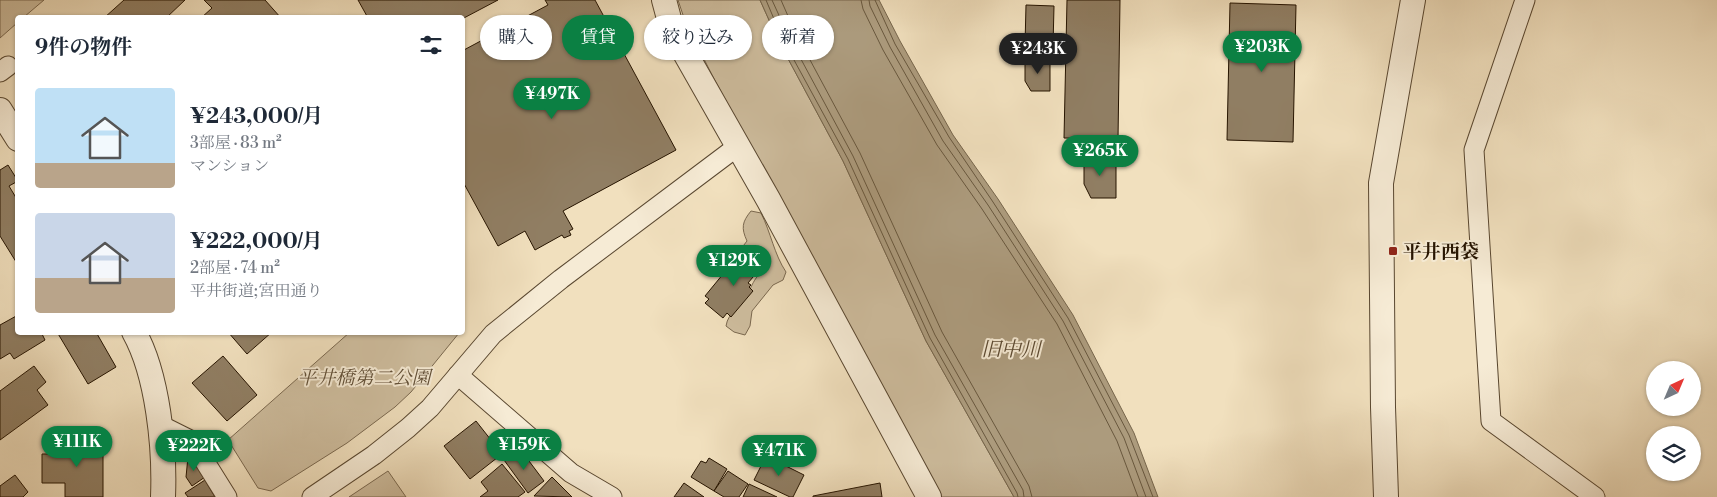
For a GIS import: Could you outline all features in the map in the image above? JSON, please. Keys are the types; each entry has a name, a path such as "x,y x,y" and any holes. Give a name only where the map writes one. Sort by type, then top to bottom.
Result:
{"street":[{"path":"664,0 672,30 738,146 930,497"},
{"path":"1386,497 1383,407 1381,183 1412,0"},
{"path":"1525,0 1474,150 1491,421 1595,497"},
{"path":"0,110 15,134"},
{"path":"312,497 374,455 408,428 430,408 493,334 561,279 738,146"},
{"path":"135,335 152,382 160,425 164,467 163,497"},
{"path":"458,375 571,473 612,497"},
{"path":"160,425 192,441 227,497"}],"green space":[{"path":"0,0 44,0 26,15 15,15 15,25 0,38"},
{"path":"678,0 760,0 767,15 762,15 762,60 789,60 843,161 926,341 1014,497 940,497 704,60 752,60 752,15 683,15"},
{"path":"751,211 761,213 778,258 786,272 783,280 773,285 752,311 750,326 745,335 734,332 726,326 729,317 745,297 760,273 740,250 747,241 743,225"},
{"name":"平井橋第二公園","path":"347,335 457,335 411,392 395,407 347,443 271,491 258,488 228,440"},
{"path":"388,471 406,497 349,497"}],"water":[{"name":"旧中川","path":"760,0 879,0 953,135 998,199 1073,315 1134,433 1158,497 1014,497 926,341 843,161 789,60 834,60 834,15 767,15"}],"building":[{"path":"124,0 185,0 169,15 107,15"},
{"path":"204,0 265,0 278,15 204,15 212,8"},
{"path":"358,0 498,0 465,17 465,15 366,15"},
{"path":"545,0 595,0 603,15 562,15 562,60 627,60 676,150 563,211 573,229 569,231 571,235 564,238 562,235 535,250 525,231 498,246 465,186 465,49 480,41 480,60 552,60 552,15 529,15 548,5"},
{"path":"1067,0 1120,0 1118,139 1064,138"},
{"path":"1230,3 1296,5 1293,142 1227,140"},
{"path":"1026,5 1054,6 1053,46 1025,45"},
{"path":"1025,59 1050,60 1050,91 1031,91 1025,81"},
{"path":"1084,156 1116,157 1116,198 1091,198 1084,184"},
{"path":"8,165 15,176 15,183 9,186 15,196 15,260 0,236 0,170"},
{"path":"750,252 764,264 748,283 753,291 731,317 727,313 723,318 705,303 709,299 705,296 728,268 732,271 735,270"},
{"path":"15,317 15,335 42,335 45,340 14,359 10,353 0,359 0,325"},
{"path":"59,335 98,335 116,367 88,384"},
{"path":"231,335 269,335 247,354"},
{"path":"223,356 257,395 227,421 192,383"},
{"path":"34,366 46,382 37,390 48,405 0,440 0,391"},
{"path":"476,421 502,454 470,479 444,446"},
{"path":"67,437 103,437 103,497 65,497 65,483 42,483 42,454 67,454"},
{"path":"520,449 544,481 528,493 504,460"},
{"path":"191,455 205,477 192,486 186,477 188,457"},
{"path":"766,456 804,475 793,497 754,480"},
{"path":"709,458 727,469 714,491 691,477 701,461 706,463"},
{"path":"502,464 525,492 518,497 480,497 488,491 481,482"},
{"path":"728,471 748,484 739,497 724,497 714,491"},
{"path":"15,475 28,492 23,497 0,497 0,486"},
{"path":"552,477 572,497 534,496"},
{"path":"205,480 215,497 188,497 185,493"},
{"path":"684,483 704,497 674,497"},
{"path":"880,483 882,497 813,497 813,496"},
{"path":"749,484 777,497 743,497"}],"place":[{"name":"平井西袋","path":"1393,251"}]}
